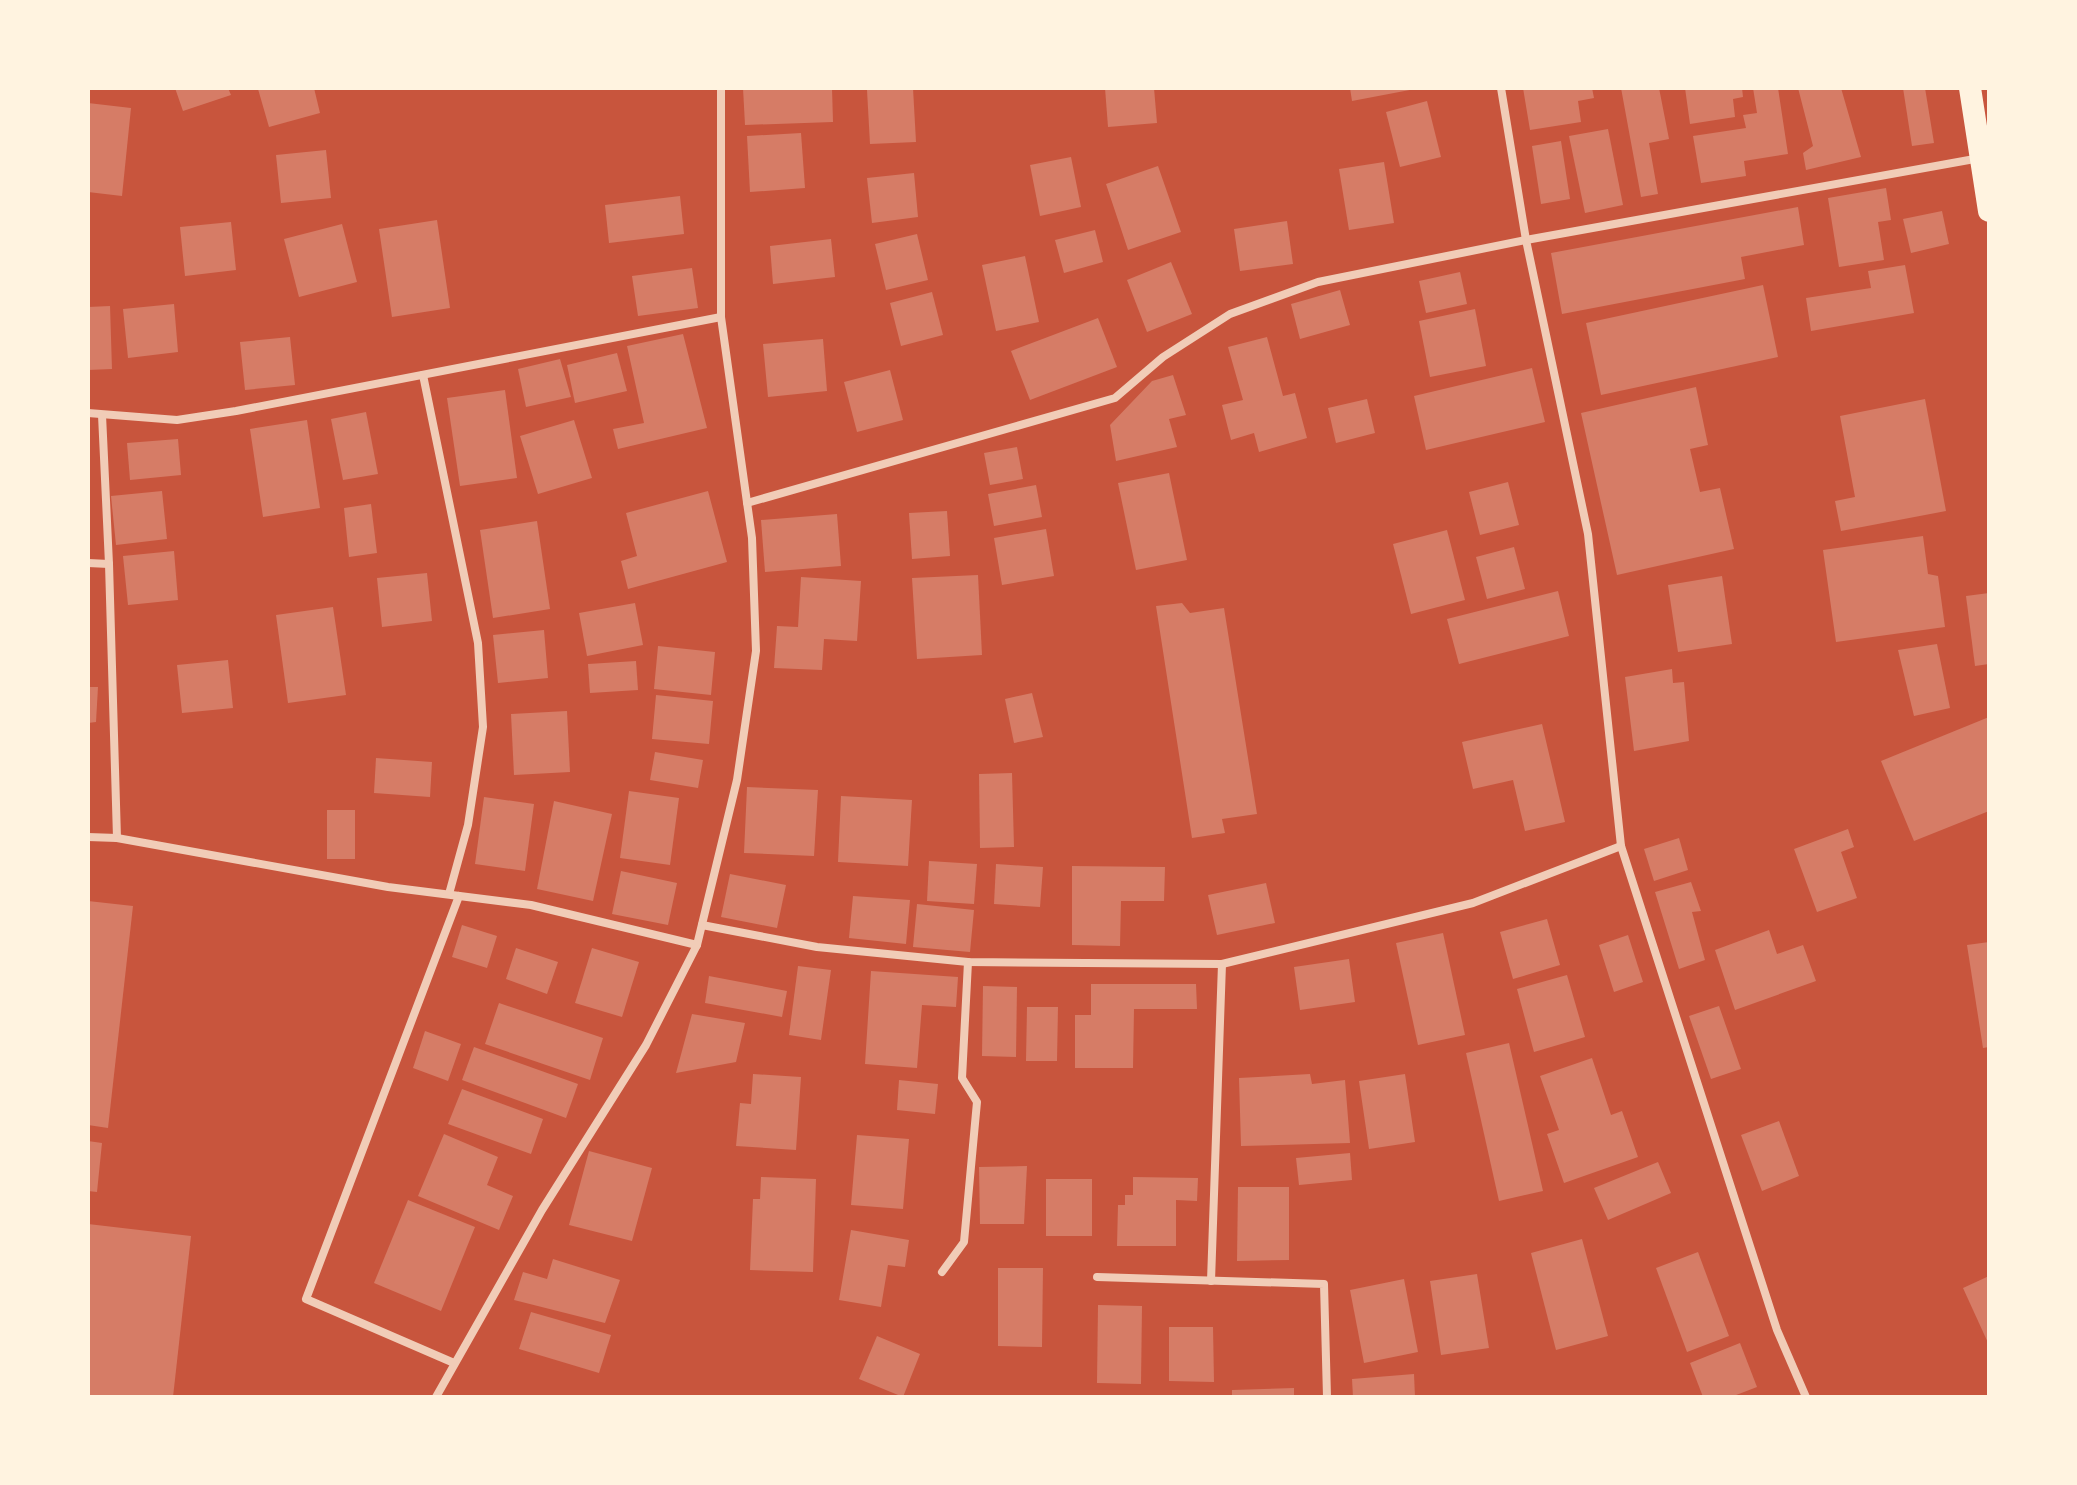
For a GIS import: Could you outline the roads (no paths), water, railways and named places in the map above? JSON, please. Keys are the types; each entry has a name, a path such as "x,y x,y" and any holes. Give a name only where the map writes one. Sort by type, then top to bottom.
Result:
{"highway":[{"path":"1970,88 1984,157 1989,211"}],"street":[{"path":"436,1397 542,1210 646,1045 697,945 737,780 756,651 752,538 721,317 721,88"},
{"path":"1501,88 1526,240 1588,534 1621,846 1777,1330 1806,1397"},
{"path":"747,503 1115,398 1163,357 1230,314 1318,282 1526,240 1984,157"},
{"path":"88,413 177,420 721,317"},
{"path":"423,375 478,643 483,727 454,895 306,1299 454,1363"},
{"path":"102,415 117,838"},
{"path":"88,563 109,564"},
{"path":"88,837 117,838 388,887 531,905 697,945"},
{"path":"702,925 817,947 968,962 1222,964 1473,903 1621,846"},
{"path":"942,1272 964,1242 977,1102 962,1078 968,962"},
{"path":"1211,1281 1222,964"},
{"path":"1097,1277 1324,1284 1327,1397"}]}
